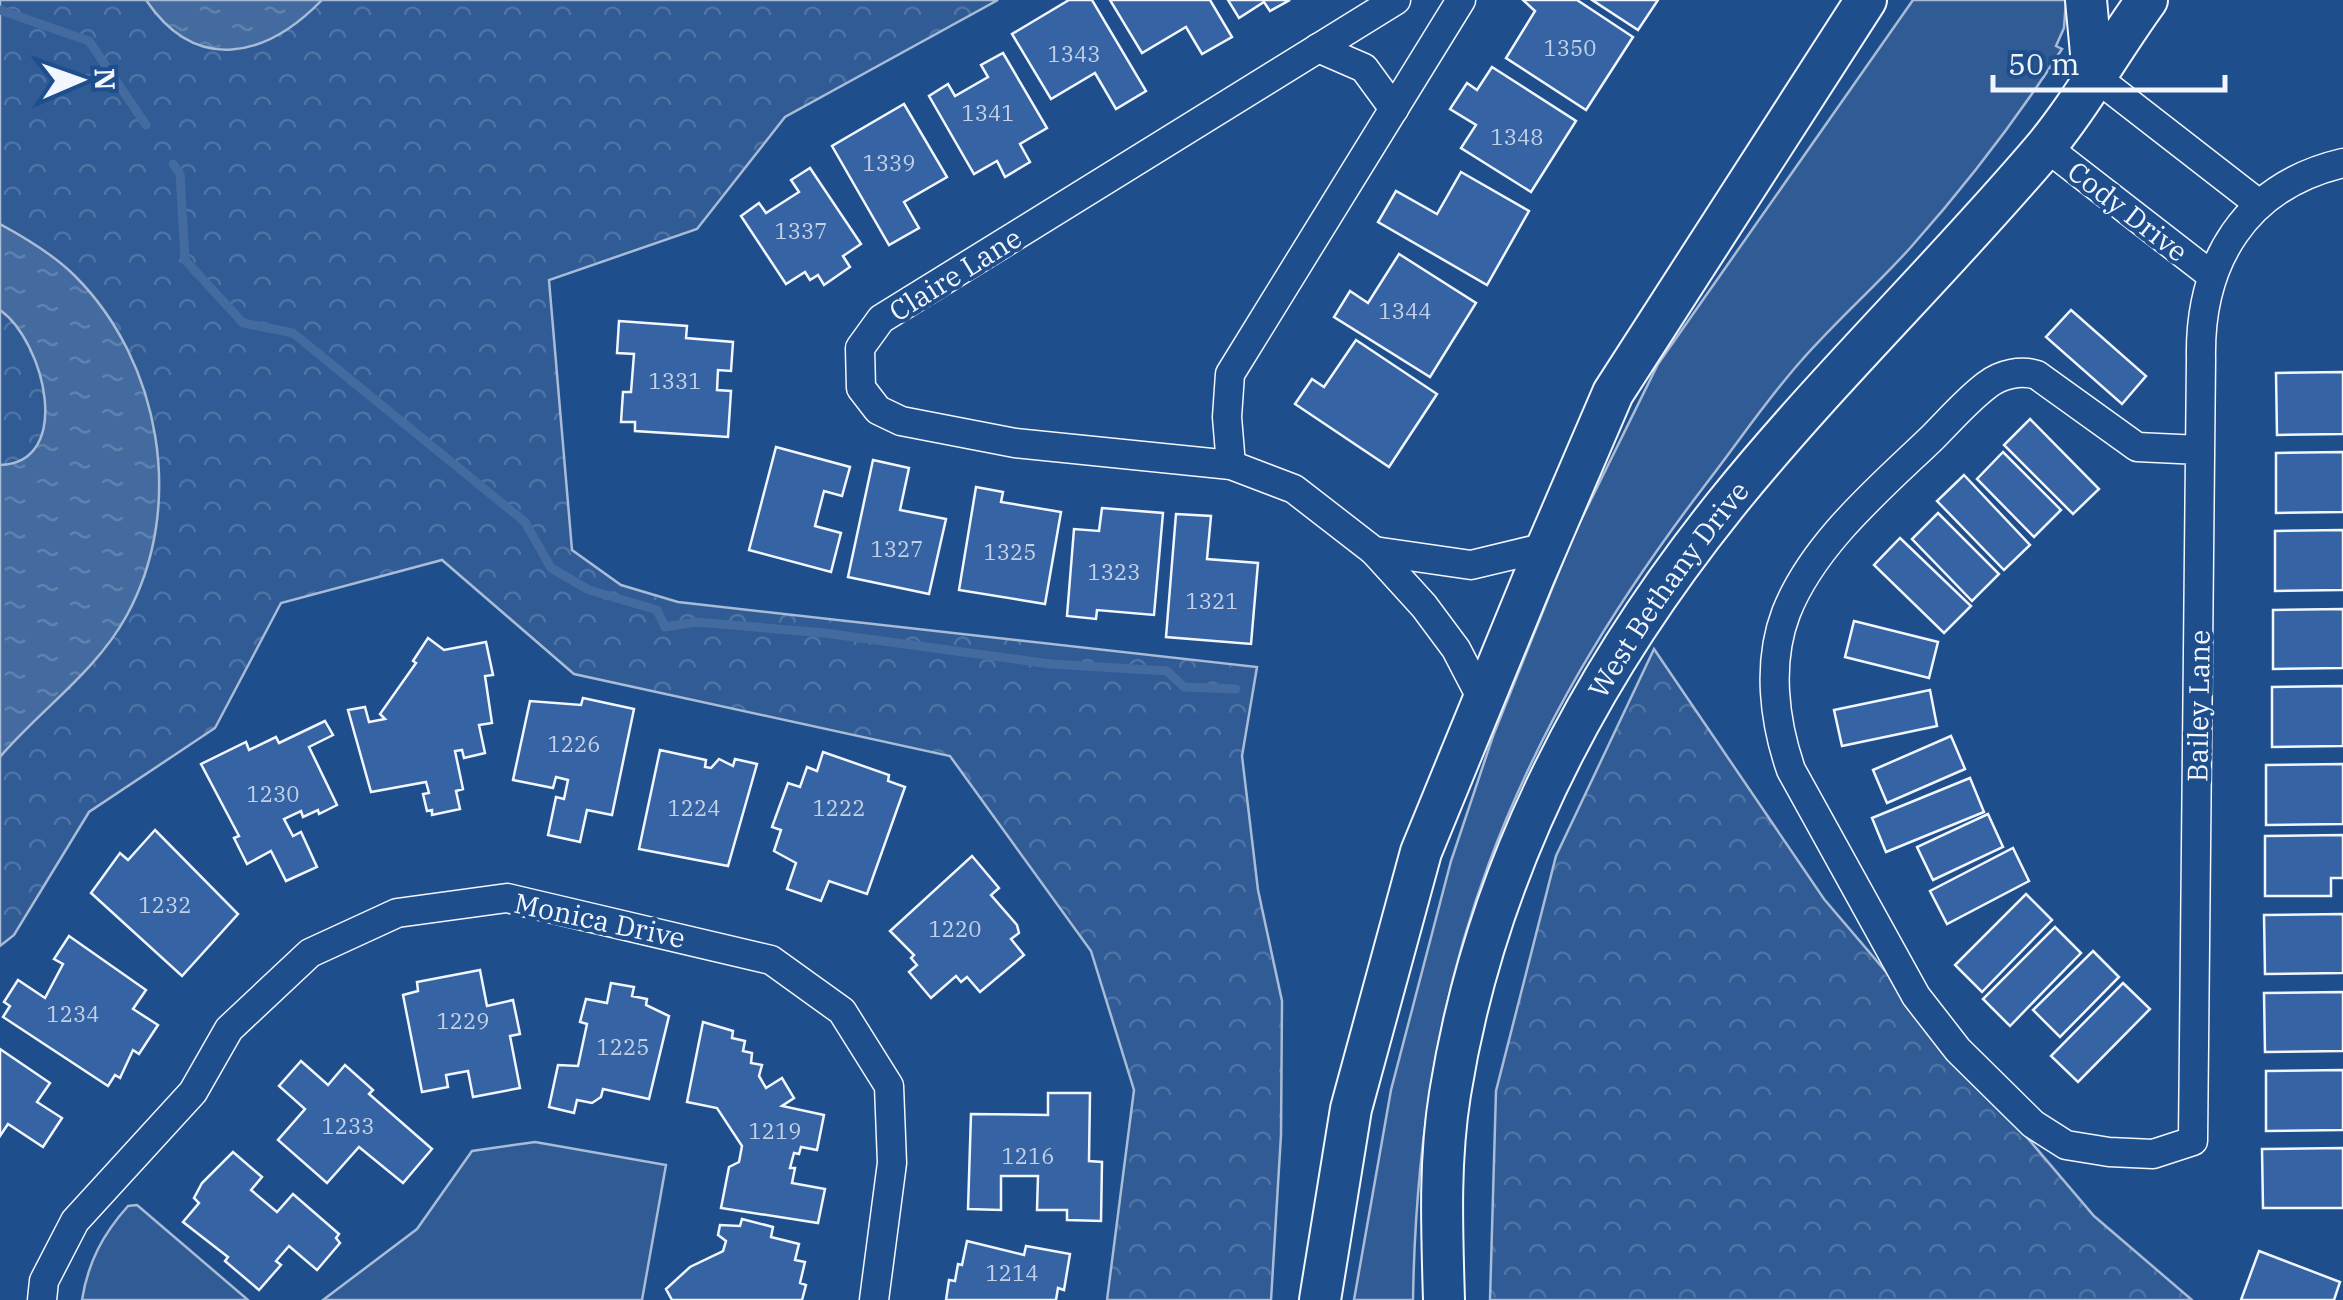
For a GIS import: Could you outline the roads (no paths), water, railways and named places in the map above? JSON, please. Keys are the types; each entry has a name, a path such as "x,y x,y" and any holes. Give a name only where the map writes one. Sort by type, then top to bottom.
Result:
{"main road":[{"path":"1320,1300 1350,1108 1421,852 1546,547 1613,393 1866,0"},
{"path":"2086,0 2093,75"},
{"name":"West Bethany Drive","path":"1444,1300 1442,1182 1450,1093 1498,908 1533,813 1578,718 1626,637 1727,503 2046,147 2147,0"}],"street":[{"name":"Claire Lane","path":"1396,0 881,320 860,348 861,388 878,410 901,421 1015,442 1231,465 1294,488 1374,551 1456,649 1482,701"},
{"path":"1231,465 1227,418 1230,374 1461,0"},
{"path":"1318,48 1364,68 1394,109"},
{"path":"2093,75 2260,204"},
{"name":"Cody Drive","path":"2046,147 2211,275"},
{"name":"Bailey Lane","path":"2200,450 2136,447 2038,375 2025,372 1989,382 1892,477 1812,564 1785,616 1775,675 1779,736 1791,770 1916,996 1958,1050 2032,1124 2066,1145 2152,1154 2194,1141 2200,450 2200,322 2211,275 2233,234 2260,204 2301,176 2343,163"},
{"path":"1374,551 1470,564 1546,547"},
{"name":"Monica Drive","path":"42,1300 44,1281 74,1221 193,1092 229,1028 310,953 397,913 507,898 771,960 842,1012 889,1086 892,1163 874,1300"}],"water":[{"path":"146,0 322,0 278,35 232,50 209,48 187,39 166,24"},
{"path":"0,224 30,241 75,276 104,311 128,350 145,393 155,437 159,483 156,529 145,573 127,615 84,672 0,757 0,465 23,459 38,444 45,399 29,347 0,310"}],"waterway":[{"path":"0,10 89,41 146,125"},
{"path":"173,164 180,174 185,260 243,323 293,333 525,522 551,568 589,590 657,610 665,627 696,622 824,633 1051,664 1167,671 1184,687 1236,689"}]}
